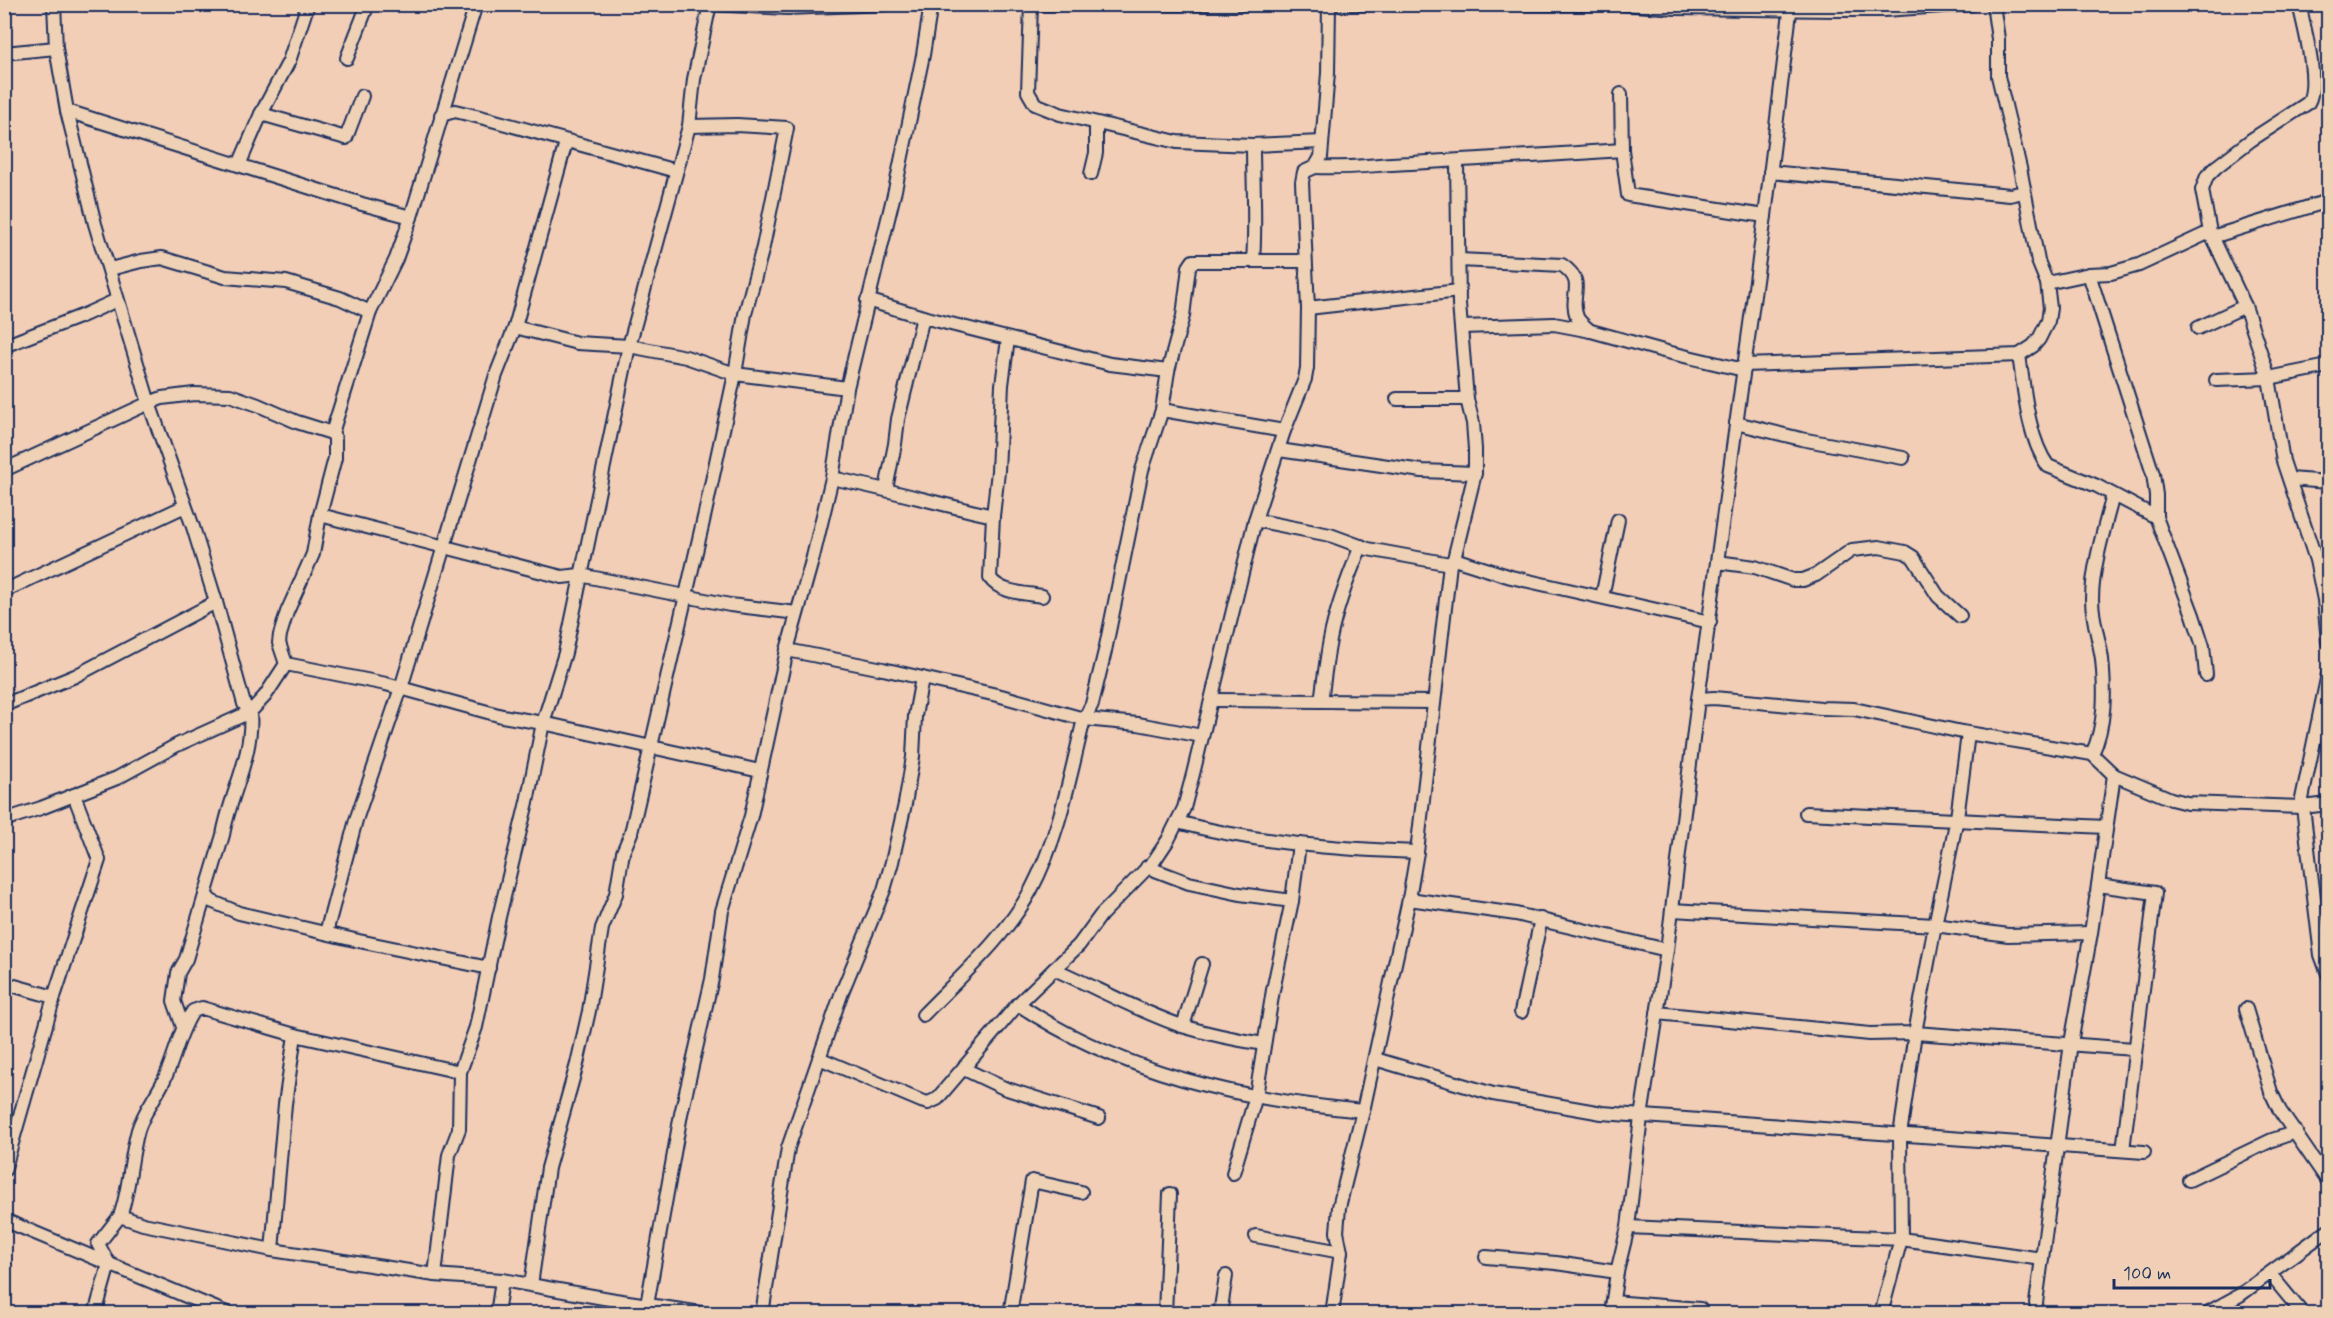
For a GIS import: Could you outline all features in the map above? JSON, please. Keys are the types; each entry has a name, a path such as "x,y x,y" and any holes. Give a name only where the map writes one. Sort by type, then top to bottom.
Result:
{"street":[{"path":"54,4 56,48 92,214 149,403 216,602 244,704 250,712 252,731 186,958 178,973 174,1001 183,1028"},
{"path":"239,165 261,114 289,61 309,4"},
{"path":"347,58 368,4"},
{"path":"332,433 370,312 396,259 411,217 476,4"},
{"path":"435,1275 449,1155 459,1129 459,1072 476,1027 543,723 565,653 629,346 689,126 694,79 710,4 786,6 886,4"},
{"path":"647,1305 681,1114 712,979 722,911 752,816 787,650 832,478 847,388 892,199 923,56 931,4"},
{"path":"964,4 1371,4"},
{"path":"1393,4 1616,4"},
{"path":"1623,4 1676,8 1791,6 1884,10 1972,4"},
{"path":"1462,327 1554,324 1591,331 1666,352 1744,368 2019,355 2033,346 2045,330 2050,308 2047,283 2038,261 1998,76 1998,39 1993,4"},
{"path":"2299,4 2308,50 2312,97 2308,103 2251,140 2207,176 2202,190 2211,235 2246,306 2269,378 2283,461 2316,560 2324,600 2328,642"},
{"path":"1031,5 1028,92 1035,104 1096,124 1177,142 1253,145 1322,142"},
{"path":"1315,167 1321,157 1328,73 1329,5"},
{"path":"1700,1309 1612,1308 1617,1272 1628,1227 1641,1116 1667,950 1698,699 1765,216 1791,6"},
{"path":"4,53 56,48"},
{"path":"1621,94 1622,150 1628,195 1765,216"},
{"path":"261,114 346,138 362,96"},
{"path":"445,102 455,111 676,171"},
{"path":"68,111 362,204 411,217"},
{"path":"441,115 455,111"},
{"path":"531,1285 548,1167 577,1064 589,1011 602,928 616,894 623,852 631,833 651,747 735,374 745,314 763,247 787,129 737,124 689,126"},
{"path":"1091,174 1095,153 1096,124"},
{"path":"326,933 356,820 401,688 496,375 515,327 566,141"},
{"path":"1252,261 1255,233 1252,193 1253,145"},
{"path":"819,1058 928,1103 937,1099 1018,1004 1079,945 1101,915 1154,861 1177,822 1184,808 1212,700 1255,520 1284,431 1305,379 1308,308 1304,261 1302,182 1304,172 1315,167 1341,169 1411,162 1457,162 1622,150"},
{"path":"1332,1314 1341,1252 1337,1232 1339,1207 1375,1059 1409,899 1417,852 1452,561 1475,473 1473,423 1467,399 1459,291 1457,162"},
{"path":"1770,172 2010,195 2024,192"},
{"path":"2047,283 2089,274 2111,273 2139,265 2211,235 2328,201"},
{"path":"110,269 162,258 225,277 286,282 340,298 370,312"},
{"path":"1459,260 1562,265 1571,271 1577,283 1575,308 1577,318 1591,331"},
{"path":"923,1015 995,939 1031,889 1062,809 1084,718 1092,704 1105,651 1142,470 1162,410 1168,371 1183,316 1189,267 1193,261 1304,261"},
{"path":"2089,274 2152,474 2156,495 2156,517 2203,646 2206,675"},
{"path":"1308,308 1459,291"},
{"path":"4,346 117,300"},
{"path":"867,300 923,317 1110,364 1168,371"},
{"path":"2198,328 2246,306"},
{"path":"886,489 896,444 898,419 923,317"},
{"path":"515,327 578,342 629,346 686,357 735,374 847,388"},
{"path":"1008,339 1002,385 999,471 993,516 990,578 995,585 1042,596"},
{"path":"2019,355 2025,401 2043,459 2048,466 2156,517"},
{"path":"2216,380 2269,378 2328,366"},
{"path":"4,470 149,403 162,398 194,394 230,395 297,422 332,433 336,438 335,458 320,514 313,554 287,612 280,635 279,643 286,664"},
{"path":"1397,399 1467,399"},
{"path":"1162,410 1284,431"},
{"path":"1736,423 1802,439 1903,458"},
{"path":"1279,450 1422,471 1475,473"},
{"path":"832,478 993,516"},
{"path":"2290,479 2328,482"},
{"path":"2091,754 2098,741 2103,712 2102,657 2094,626 2092,598 2113,495"},
{"path":"4,591 185,506"},
{"path":"320,514 562,577 580,575 730,604 797,613"},
{"path":"1255,520 1330,535 1361,546 1452,561 1511,577 1710,621"},
{"path":"1602,597 1618,520"},
{"path":"1321,701 1329,642 1335,618 1361,546"},
{"path":"1717,562 1755,567 1793,580 1803,580 1816,575 1852,550 1879,547 1905,552 1913,557 1938,596 1960,616"},
{"path":"4,705 75,676 216,602"},
{"path":"787,650 1001,696 1084,718 1138,724 1202,736"},
{"path":"286,664 401,688 502,716 760,771"},
{"path":"4,820 117,778 177,745 250,712 266,696 286,664"},
{"path":"2328,674 2302,799 2321,955 2328,974"},
{"path":"762,1314 788,1148 860,946 884,890 905,804 913,757 915,716 922,678"},
{"path":"1698,699 1713,698 1854,709 1968,734 2091,754 2114,775 2171,799 2187,803 2303,807 2328,804"},
{"path":"1212,700 1434,702"},
{"path":"1881,1314 1901,1239 1900,1135 1915,1033 1957,818 1968,734"},
{"path":"2036,1303 2070,1043 2091,933 2114,775"},
{"path":"4,1170 54,997 99,861 74,795"},
{"path":"1806,813 1957,818 2106,827"},
{"path":"1177,822 1224,834 1336,849 1417,852"},
{"path":"1233,1173 1256,1096 1292,901 1299,844"},
{"path":"1147,867 1190,883 1239,894 1292,901"},
{"path":"2098,885 2155,893 2123,1150"},
{"path":"205,894 211,901 239,913 489,968"},
{"path":"1409,899 1541,919 1667,950"},
{"path":"1672,910 1935,925 2008,935 2091,933"},
{"path":"1521,1012 1541,919"},
{"path":"1183,1026 1202,964"},
{"path":"1054,969 1126,1003 1183,1026 1264,1044"},
{"path":"4,983 54,997"},
{"path":"1018,1004 1047,1024 1127,1062 1169,1077 1256,1096 1320,1107 1363,1111"},
{"path":"95,1314 109,1264 98,1244 120,1216 126,1199 138,1130 144,1113 163,1081 176,1053 183,1028 193,1011 202,1008 295,1035 459,1072"},
{"path":"2246,1009 2271,1092 2280,1111 2328,1181"},
{"path":"1658,1013 1870,1034 1915,1033 2134,1049"},
{"path":"272,1250 285,1104 295,1035"},
{"path":"1375,1059 1492,1094 1602,1113 2144,1152"},
{"path":"964,1069 1004,1088 1099,1118"},
{"path":"2189,1180 2272,1140 2296,1132"},
{"path":"1010,1314 1032,1182 1081,1192"},
{"path":"1165,1314 1170,1194"},
{"path":"120,1216 143,1224 272,1250 435,1275 502,1280 708,1314"},
{"path":"4,1220 179,1291 229,1314"},
{"path":"1628,1227 1901,1239 2042,1259"},
{"path":"2209,1312 2271,1274 2328,1230"},
{"path":"1256,1236 1341,1252"},
{"path":"1486,1257 1556,1263 1617,1272"},
{"path":"2271,1274 2303,1314"},
{"path":"1220,1314 1226,1276"},
{"path":"497,1314 502,1280"},
{"path":"612,1314 615,1300"}]}
